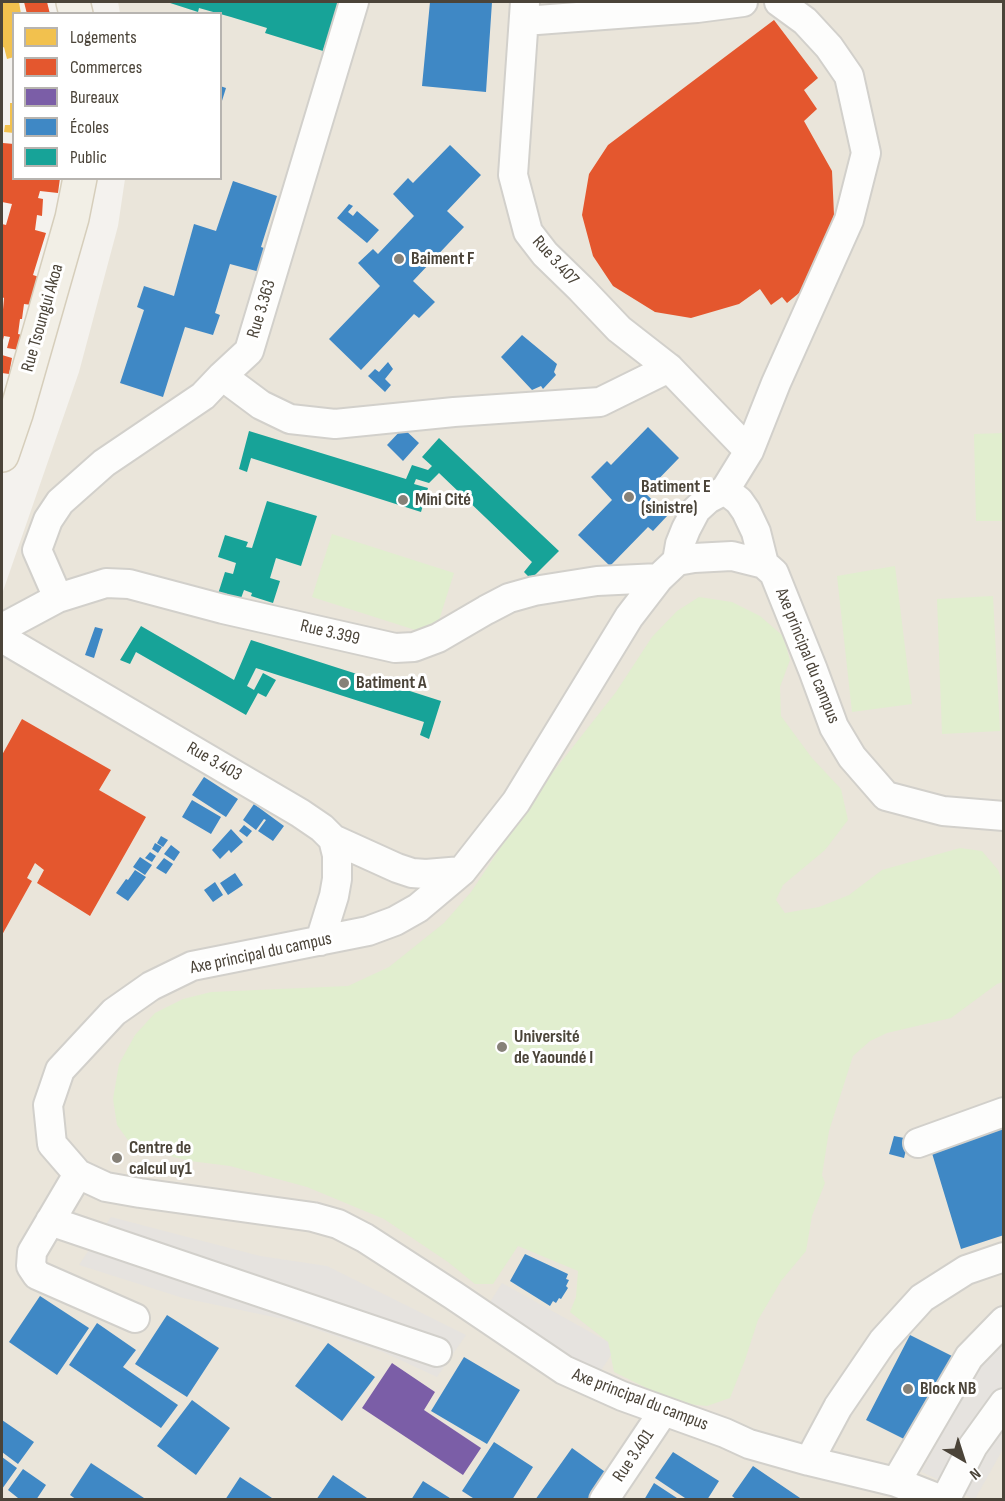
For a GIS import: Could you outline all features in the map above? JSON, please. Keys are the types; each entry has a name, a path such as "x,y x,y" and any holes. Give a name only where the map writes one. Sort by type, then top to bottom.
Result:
{"main road":[{"name":"Rue Tsoungui Akoa","path":"2,455 16,414 72,218 80,180"}],"street":[{"name":"Rue 3.363","path":"58,598 37,550 48,519 60,501 104,463 204,396 249,351 354,2"},
{"path":"525,11 697,8 743,2"},
{"path":"668,570 696,510 708,499 725,490 748,451 849,220 866,153 849,76 829,47 805,21 779,2"},
{"name":"Rue 3.407","path":"525,11 513,175 528,232 545,254 619,329 669,368 748,451"},
{"path":"222,376 261,405 290,419 335,424 454,412 600,402 669,368"},
{"name":"Axe principal du campus","path":"725,490 739,501 756,532 764,564 774,573 834,727 852,757 886,796 943,811 1004,816"},
{"path":"668,570 694,558 732,556 764,564"},
{"name":"Rue 3.399","path":"2,628 58,598 106,583 129,584 223,609 395,648 414,647 438,638 509,598 534,591 668,570"},
{"name":"Axe principal du campus","path":"668,570 629,617 516,802 462,871 418,908 395,921 368,931 192,966 151,986 114,1012 60,1070 48,1106 52,1144 78,1174 106,1187 313,1217 338,1224 365,1238 564,1370 622,1396 725,1433 749,1444 896,1482 943,1500"},
{"name":"Rue 3.403","path":"2,638 300,813 322,828 333,839 411,873 462,871"},
{"path":"320,941 337,879 333,839"},
{"path":"918,1143 1004,1112"},
{"path":"78,1174 32,1252 31,1266 37,1275 135,1318"},
{"path":"50,1221 437,1352"},
{"path":"809,1461 838,1407 883,1341 922,1298 966,1270 1004,1257"},
{"path":"896,1482 969,1356 1004,1321"},
{"path":"943,1500 973,1446 1004,1403"},
{"name":"Rue 3.401","path":"604,1500 663,1412"}],"shaded area":[{"name":"Université de Yaoundé I","path":"118,2 1003,2 1003,1499 2,1500 2,594 79,372 118,226 125,180 222,180 222,12 120,12"},
{"path":"111,1217 260,1256 327,1266 466,1335 437,1377 383,1352 288,1320 183,1298 79,1265"},
{"path":"502,1283 608,1342 611,1355 593,1383 482,1315"},
{"path":"1002,1344 1004,1346 1003,1449 975,1499 972,1499 944,1482 921,1472 978,1370"}],"green space":[{"path":"1003,433 1003,521 976,521 974,434"},
{"path":"332,534 454,573 434,636 312,597"},
{"path":"895,566 912,704 852,712 837,576"},
{"path":"993,596 1000,731 942,734 937,599"},
{"path":"699,597 732,602 760,616 783,636 790,660 780,687 781,716 812,758 841,789 848,820 825,850 783,885 776,900 785,913 819,907 849,895 882,870 960,848 982,851 998,870 1003,883 1003,982 951,1018 887,1033 870,1041 853,1056 829,1131 822,1175 825,1183 812,1216 806,1251 781,1281 758,1320 730,1398 707,1406 677,1403 614,1372 608,1342 570,1312 576,1297 578,1271 518,1246 493,1284 475,1284 448,1262 384,1219 307,1187 230,1166 190,1161 153,1152 130,1143 117,1125 113,1099 119,1064 135,1035 155,1013 183,999 211,992 348,986 389,967 444,923 471,892 539,790 616,692 652,637 677,611"}],"building: Logements":[{"path":"2,2 19,2 21,12 12,12 12,58 7,59 4,47 2,48"},
{"path":"10,103 12,103 12,133 4,132 5,125 10,125"}],"building: Commerces":[{"path":"24,2 47,2 50,12 26,12"},
{"path":"774,20 818,78 804,90 817,109 804,121 832,171 834,215 811,283 787,303 782,297 771,305 760,289 739,304 691,318 655,312 613,286 593,256 582,215 589,174 608,145"},
{"path":"3,143 12,144 12,180 60,180 58,193 40,191 38,198 43,199 42,216 37,215 35,230 46,233 33,275 39,277 32,305 24,304 22,319 20,319 18,334 22,335 19,350 7,348 10,337 4,336 2,344 4,298 2,297 2,224 6,225 12,204 2,202"},
{"path":"2,355 12,358 9,374 2,373"},
{"path":"22,719 111,770 99,790 146,817 90,916 37,883 44,870 35,863 27,878 32,881 2,935 2,755"}],"building: Bureaux":[{"path":"392,1363 435,1392 424,1410 481,1448 463,1475 362,1408"}],"building: Écoles":[{"path":"221,2 313,2 302,36 244,19 247,10"},
{"path":"430,2 492,2 486,92 422,86"},
{"path":"222,87 226,88 222,101"},
{"name":"Baiment F","path":"450,145 481,175 447,211 464,227 413,281 435,302 419,318 414,314 361,370 329,339 380,286 358,263 373,249 378,254 414,216 393,194 408,178 413,183"},
{"path":"233,181 277,196 261,247 267,249 260,272 230,264 215,313 220,315 213,335 185,327 163,397 120,383 144,310 137,307 144,286 174,296 194,224 216,231"},
{"path":"349,204 353,206 348,212 353,216 357,211 379,230 367,243 337,218"},
{"path":"522,335 557,364 554,372 556,375 543,389 541,386 532,390 501,357"},
{"path":"388,362 393,369 385,379 391,385 385,392 368,376 375,369 379,372"},
{"name":"Batiment E (sinistre)","path":"648,427 679,458 645,493 668,515 653,531 648,527 610,566 578,535 612,500 591,477 607,461 611,465"},
{"path":"403,428 419,443 403,461 387,445"},
{"path":"95,627 103,629 94,658 85,655"},
{"path":"204,777 238,799 226,817 192,795"},
{"path":"192,800 221,817 211,834 182,817"},
{"path":"254,804 284,826 273,841 258,831 266,820 264,819 256,830 243,820"},
{"path":"244,825 252,831 247,837 239,831"},
{"path":"231,829 243,842 231,853 229,850 220,859 212,850"},
{"path":"161,836 168,840 163,847 157,843"},
{"path":"155,843 162,847 158,853 152,849"},
{"path":"171,845 180,852 174,861 164,854"},
{"path":"150,852 156,856 152,862 145,858"},
{"path":"140,857 152,865 145,875 133,867"},
{"path":"164,858 173,864 166,874 156,868"},
{"path":"135,870 146,877 128,901 116,893"},
{"path":"235,873 243,885 228,895 220,883"},
{"path":"215,882 223,895 213,902 204,890"},
{"path":"1004,1128 1004,1235 961,1249 931,1150"},
{"path":"894,1136 909,1139 904,1158 889,1154"},
{"path":"525,1254 568,1274 566,1279 569,1280 566,1286 568,1288 556,1303 553,1301 550,1306 510,1281"},
{"path":"40,1296 89,1328 57,1375 9,1342"},
{"path":"167,1315 219,1348 187,1397 135,1364"},
{"path":"97,1323 136,1350 123,1367 178,1405 161,1428 69,1365"},
{"path":"910,1335 952,1356 908,1441 866,1420"},
{"path":"328,1343 375,1377 342,1421 295,1386"},
{"path":"464,1357 520,1390 487,1444 431,1411"},
{"path":"192,1400 230,1428 196,1475 157,1446"},
{"path":"2,1420 34,1442 18,1464 2,1452"},
{"path":"494,1442 533,1467 512,1500 476,1500 462,1491"},
{"path":"572,1448 608,1474 589,1500 535,1500"},
{"path":"673,1452 719,1481 707,1500 688,1500 655,1478"},
{"path":"2,1457 17,1468 2,1489"},
{"path":"91,1463 147,1500 77,1500 70,1495"},
{"path":"753,1466 803,1500 737,1500 732,1496"},
{"path":"23,1469 46,1485 36,1500 17,1500 18,1498 8,1490"},
{"path":"333,1475 367,1498 366,1500 316,1500"},
{"path":"240,1477 275,1500 225,1500"},
{"path":"423,1481 453,1500 411,1500"},
{"path":"654,1483 680,1500 644,1500"}],"building: Public":[{"path":"167,2 339,2 323,51 265,33 267,28 222,15 222,12 199,8 198,12"},
{"name":"Mini Cité","path":"249,431 406,479 412,465 428,470 432,466 422,457 439,438 559,551 531,579 524,572 532,562 439,473 429,483 416,479 414,484 428,488 421,512 251,458 247,472 239,469"},
{"path":"267,501 317,516 301,566 276,558 270,578 280,581 273,603 251,596 252,593 244,590 240,601 218,594 225,572 233,574 236,563 218,557 225,535 248,542 246,547 252,548"},
{"name":"Batiment A","path":"141,626 234,680 251,640 441,701 429,739 420,735 424,722 256,668 247,686 254,690 263,673 276,680 266,697 258,693 246,715 136,652 130,664 120,660"}],"place":[{"name":"Baiment F","path":"399,259"},
{"name":"Batiment E (sinistre)","path":"629,497"},
{"name":"Mini Cité","path":"403,500"},
{"name":"Batiment A","path":"344,683"},
{"name":"Université de Yaoundé I","path":"502,1047"},
{"name":"Centre de calcul uy1","path":"117,1158"},
{"name":"Block NB","path":"908,1389"}]}
